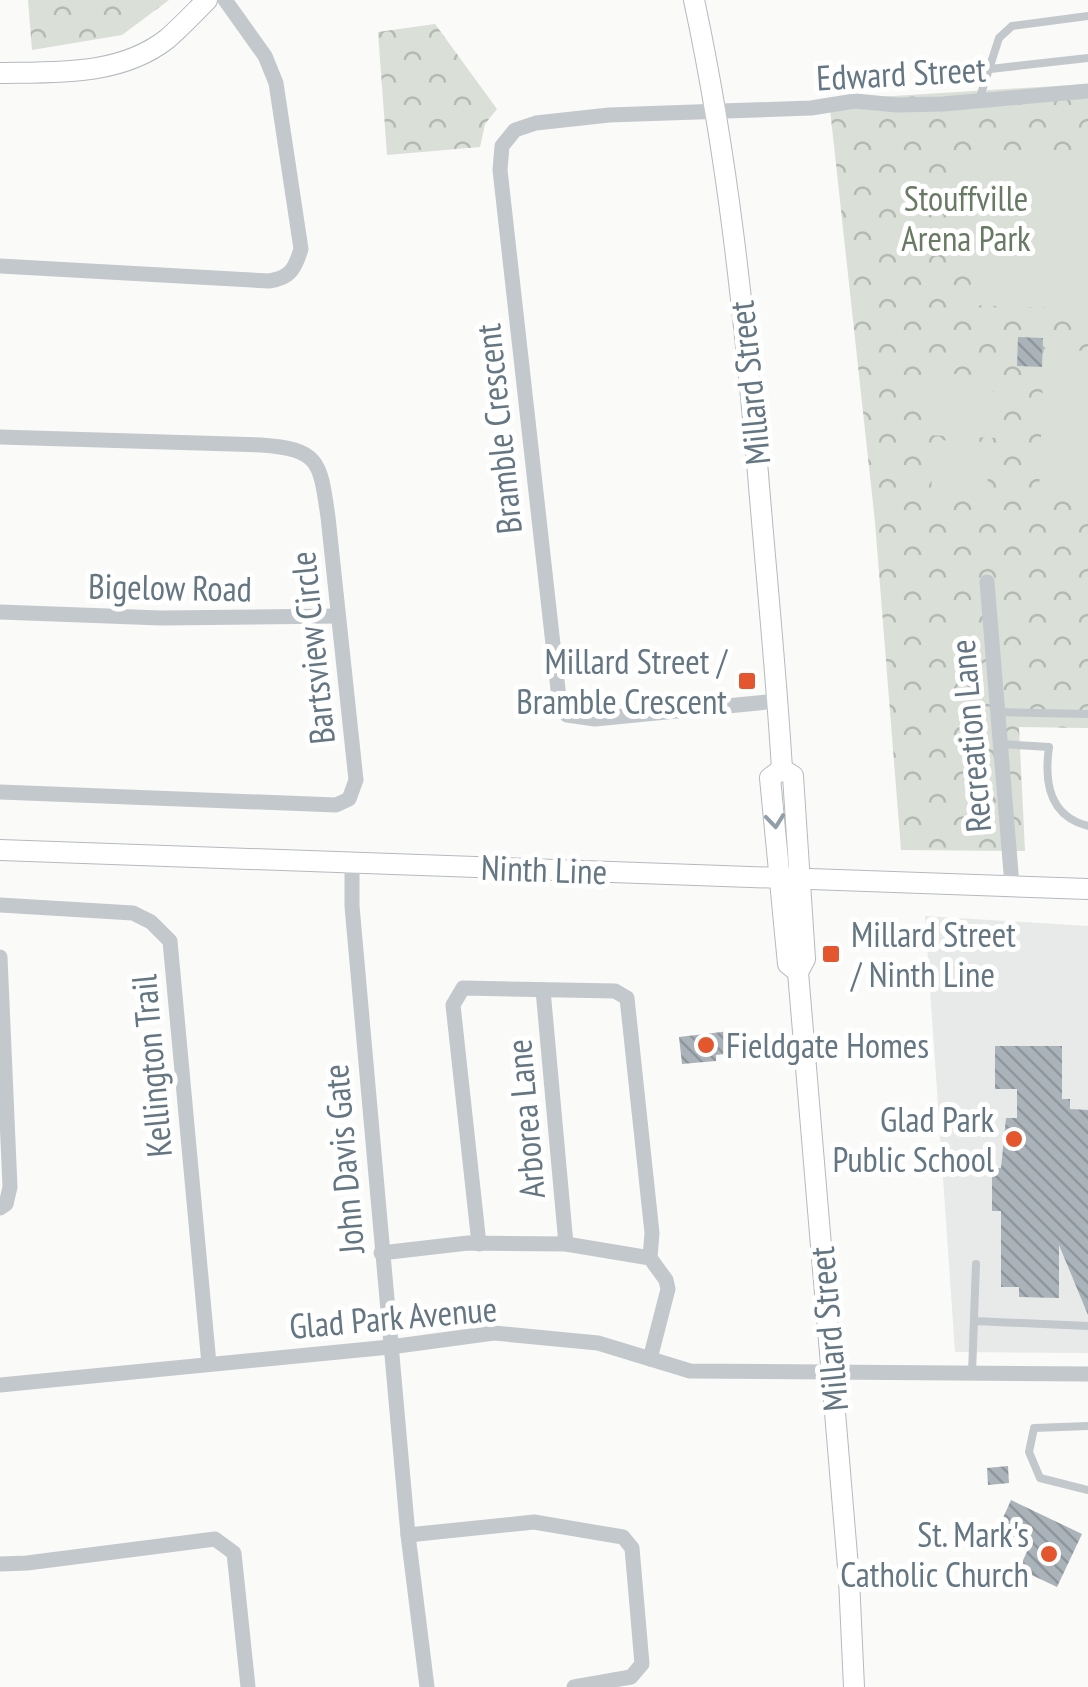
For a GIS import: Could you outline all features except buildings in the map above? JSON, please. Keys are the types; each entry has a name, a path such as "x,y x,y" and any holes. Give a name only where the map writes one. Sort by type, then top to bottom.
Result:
{"street":[{"path":"0,73 80,71 130,60 166,40 206,0"},
{"path":"0,266 269,281 285,278 295,267 301,249 276,82 265,56 225,0"},
{"name":"Millard Street","path":"694,0 718,110 748,357 782,769 792,776 792,878 805,959 798,972 849,1579 854,1687"},
{"name":"Edward Street","path":"718,110 811,108 855,101 897,106 1088,91"},
{"name":"Bramble Crescent","path":"718,110 536,123 516,130 502,146 500,170 560,706 568,716 595,719 778,702"},
{"name":"Bartsview Circle","path":"0,437 261,445 292,447 306,454 317,466 322,480 356,780 349,798 336,805 0,792"},
{"name":"Recreation Lane","path":"987,582 1012,886"},
{"name":"Bigelow Road","path":"0,612 161,618 338,616"},
{"name":"Ninth Line","path":"0,850 1088,889"},
{"name":"John Davis Gate","path":"352,864 381,1253 427,1687"},
{"name":"Kellington Trail","path":"0,905 133,913 151,922 170,941 209,1364"},
{"path":"0,956 10,1188 6,1204 0,1208"},
{"path":"479,1244 453,1004 462,988 614,991 628,998 652,1233 650,1258 668,1289 650,1359"},
{"name":"Arborea Lane","path":"543,990 566,1244"},
{"path":"381,1253 479,1244 566,1244 650,1258"},
{"name":"Glad Park Avenue","path":"0,1384 494,1334 598,1343 690,1372 1088,1374"},
{"path":"408,1535 534,1522 623,1537 632,1548 642,1664 631,1677 574,1687"},
{"path":"0,1564 216,1538 234,1554 248,1687"}],"lane":[{"path":"979,100 1000,38 1012,26 1088,16"},
{"path":"990,69 1088,58"},
{"path":"998,712 1088,714"},
{"path":"1001,744 1049,747 1048,792 1060,811 1088,826"},
{"path":"972,1374 976,1264"},
{"path":"974,1322 1088,1326"},
{"path":"1088,1426 1034,1428 1030,1452 1040,1478 1088,1490"}],"shaded area":[{"name":"Glad Park Public School","path":"925,916 1088,926 1088,1353 955,1352"}],"green space":[{"path":"28,0 169,0 122,35 32,50"},
{"path":"435,24 497,109 485,124 480,147 387,155 378,32"},
{"name":"Stouffville Arena Park","path":"1088,84 1088,728 1019,727 1025,851 901,850 875,522 829,100"},
{"path":"975,159 1088,163 1088,309 970,305"},
{"path":"1044,349 1088,351 1088,497 1039,496"},
{"path":"928,373 1000,376 1000,390 991,391 1000,392 999,406 927,403"},
{"path":"927,405 999,408 998,422 990,423 998,424 997,438 925,435 926,421 934,420 926,419"},
{"path":"933,440 989,442 988,468 932,466"},
{"path":"932,472 988,475 986,501 931,498"}],"place":[{"name":"Millard Street / Bramble Crescent","path":"747,681"},
{"name":"Millard Street / Ninth Line","path":"831,954"},
{"name":"Fieldgate Homes","path":"706,1045"},
{"name":"Glad Park Public School","path":"1014,1139"},
{"name":"St. Mark's Catholic Church","path":"1049,1554"}]}
